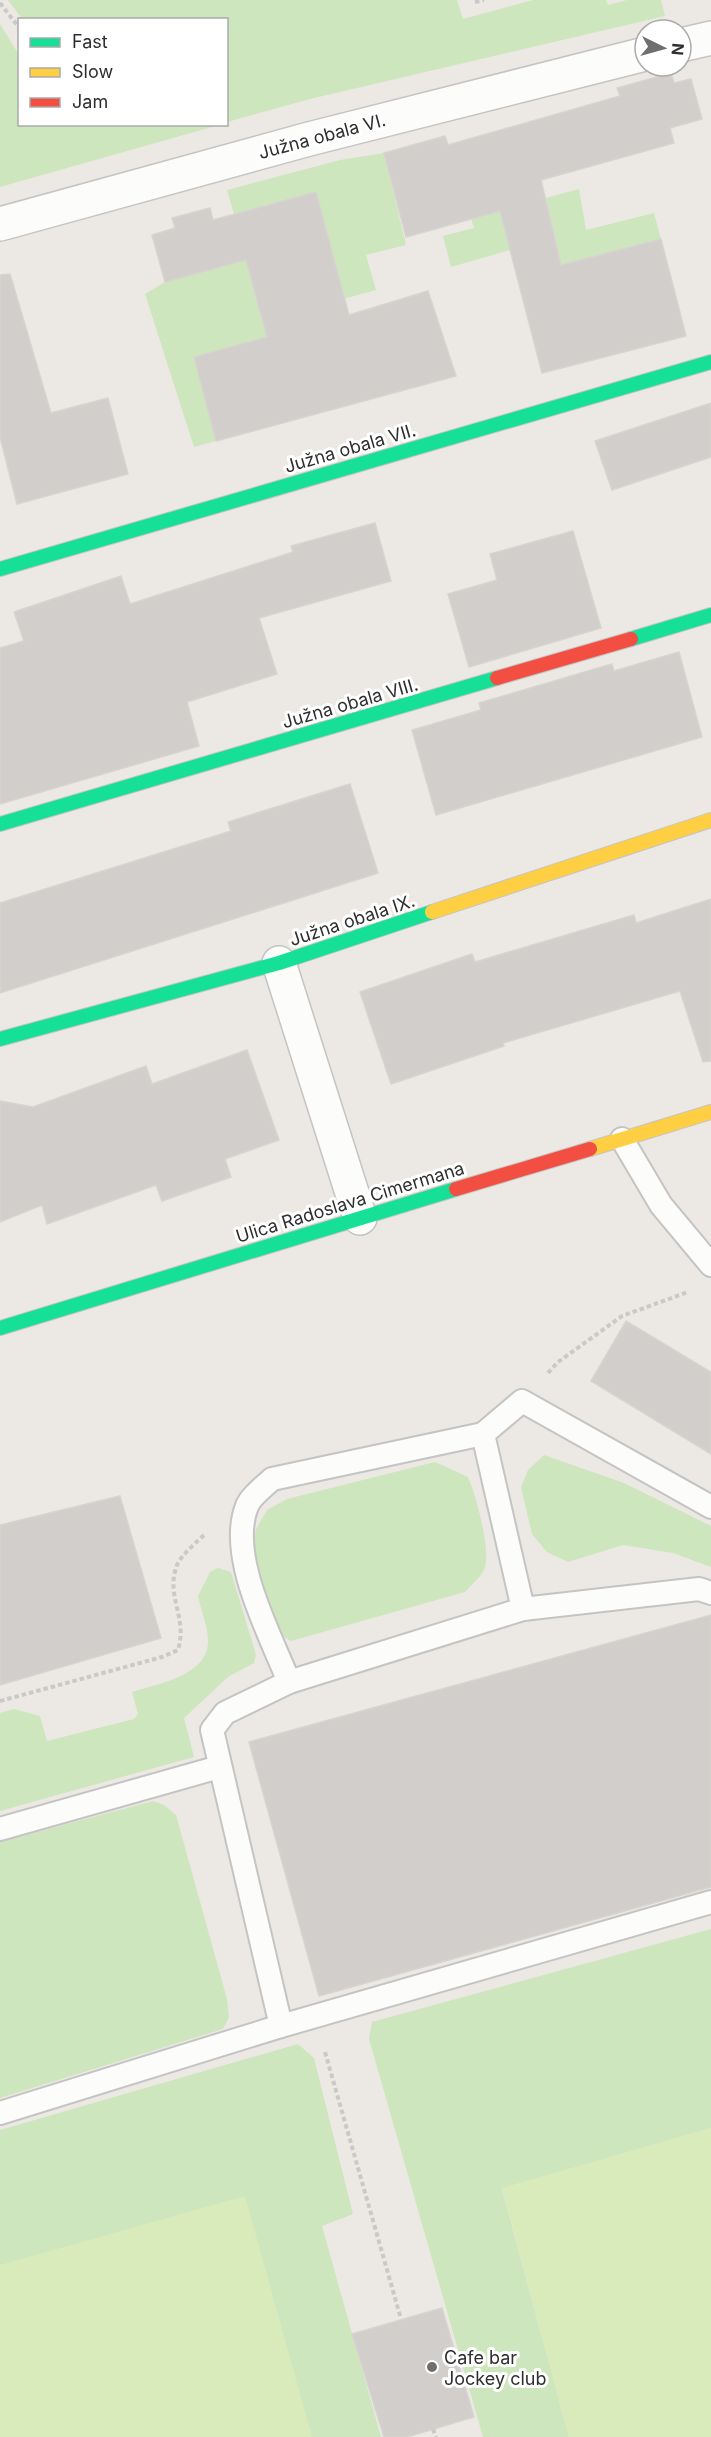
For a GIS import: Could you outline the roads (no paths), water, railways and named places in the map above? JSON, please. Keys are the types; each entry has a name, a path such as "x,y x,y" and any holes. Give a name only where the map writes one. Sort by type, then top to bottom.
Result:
{"street":[{"path":"693,42 711,38"},
{"name":"Južna obala VI.","path":"0,224 309,139 633,57"},
{"name":"Južna obala VII.","path":"0,569 711,362"},
{"name":"Južna obala VIII.","path":"0,824 711,615"},
{"name":"Južna obala IX.","path":"0,1039 279,963 711,820"},
{"path":"279,963 360,1218"},
{"name":"Ulica Radoslava Cimermana","path":"0,1328 711,1112"}],"lane":[{"path":"621,1139 661,1205 711,1265"},
{"path":"289,1682 243,1563 240,1530 248,1504 272,1479 483,1434 522,1401 711,1507"},
{"path":"483,1434 524,1609"},
{"path":"281,2026 212,1730 225,1713 289,1682 524,1609 699,1589 711,1593"},
{"path":"0,1829 219,1767"},
{"path":"0,2113 281,2026 711,1902"}],"place":[{"name":"Cafe bar Jockey club","path":"432,2367"}]}
